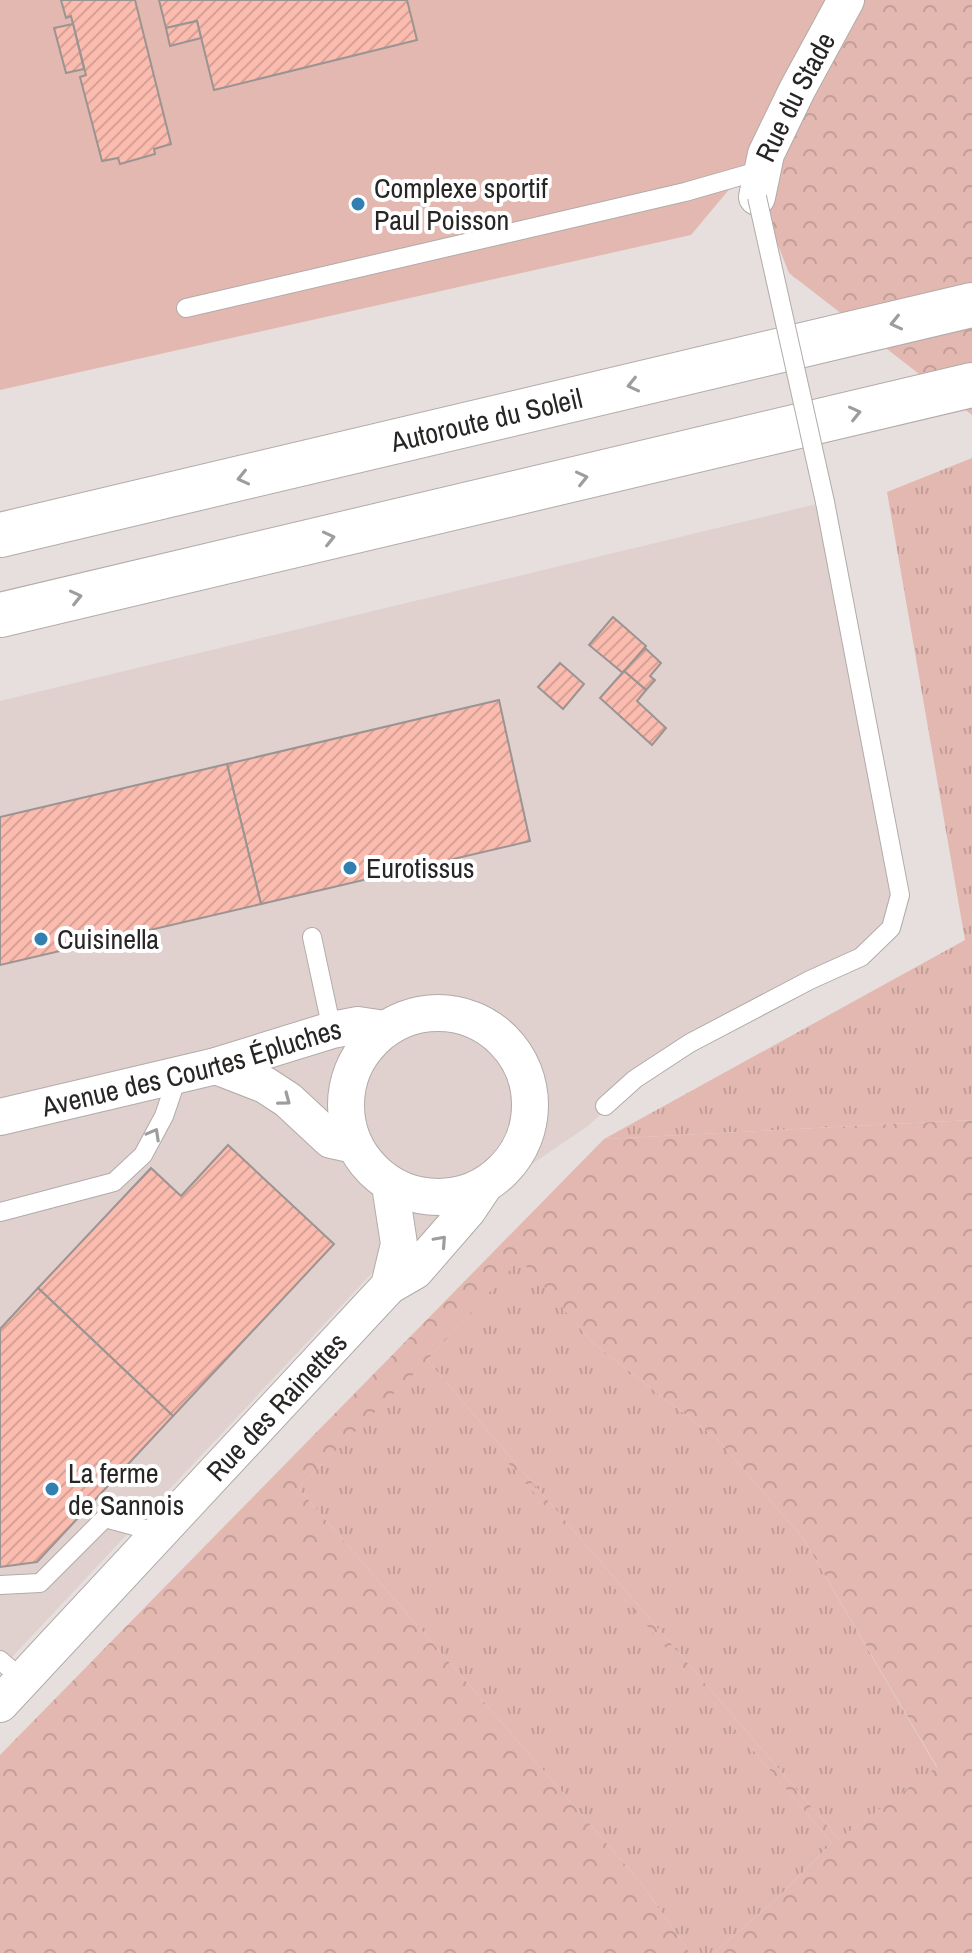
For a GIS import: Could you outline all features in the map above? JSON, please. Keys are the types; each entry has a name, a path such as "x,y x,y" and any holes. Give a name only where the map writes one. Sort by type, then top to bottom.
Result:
{"highway":[{"name":"Autoroute du Soleil","path":"0,535 972,305"},
{"path":"0,615 972,385"}],"street":[{"name":"Rue du Stade","path":"760,184 772,141 846,0"},
{"path":"446,1012 477,1020 504,1039 523,1065 531,1096 528,1128 519,1151 504,1171 484,1186 461,1195 437,1198 412,1195 390,1185 368,1167 354,1145 345,1113 348,1081 362,1052 385,1029 414,1015 446,1012"},
{"name":"Avenue des Courtes Épluches","path":"0,1117 216,1066 332,1030 358,1025 385,1029"},
{"path":"216,1066 265,1085 288,1100 331,1140 354,1145"},
{"name":"Rue des Rainettes","path":"389,1286 399,1244 390,1185"},
{"name":"Rue des Rainettes","path":"8,1682 160,1533 389,1286 415,1271 468,1210 484,1186"}],"lane":[{"path":"186,308 685,192 760,184 900,895 891,928 861,957 690,1043 635,1079 605,1106"},
{"path":"312,937 332,1030"},
{"path":"0,1212 114,1182 143,1155 164,1116 178,1075"},
{"path":"0,1585 40,1583 105,1518 160,1533"}],"shaded area":[{"path":"825,502 899,928 686,1050 633,1085 588,1126 374,1271 0,1670 0,701"}],"green space":[{"name":"Complexe sportif Paul Poisson","path":"0,0 827,0 742,174 691,235 0,390"},
{"path":"861,0 972,0 972,415 789,273 761,202"},
{"path":"972,458 972,1120 604,1139 965,940 887,492"},
{"path":"972,1120 972,1953 714,1953 776,1899 832,1843 424,1364 298,1488 641,1883 690,1953 0,1953 0,1755 604,1139","holes":["520,1259 593,1343 718,1440 803,1538 937,1767 839,1839 427,1360"]},
{"path":"520,1258 593,1343 718,1440 803,1538 937,1768 839,1839 427,1360"},
{"path":"424,1363 832,1843 776,1899 714,1953 690,1953 641,1883 298,1488"}],"building":[{"path":"61,0 135,0 171,144 154,149 155,154 120,164 118,158 102,161 80,77 86,75 71,16 66,18"},
{"path":"159,0 407,0 417,40 214,90 197,21 166,28"},
{"path":"197,21 201,38 170,46 166,28"},
{"path":"73,24 84,69 66,73 54,28"},
{"path":"613,617 646,646 623,673 589,645"},
{"path":"645,648 661,663 650,676 655,680 646,690 624,671"},
{"path":"560,663 584,684 563,709 538,687"},
{"path":"624,671 646,690 637,701 666,728 652,745 600,698"},
{"path":"499,700 530,841 261,904 227,764"},
{"path":"227,764 261,904 0,965 0,817"},
{"path":"228,1145 334,1244 173,1416 38,1288 151,1168 181,1196"},
{"name":"La ferme de Sannois","path":"38,1288 173,1416 37,1562 0,1567 0,1329"}],"place":[{"name":"Complexe sportif Paul Poisson","path":"358,204"},
{"name":"Eurotissus","path":"350,868"},
{"name":"Cuisinella","path":"41,939"},
{"name":"La ferme de Sannois","path":"52,1489"}]}
